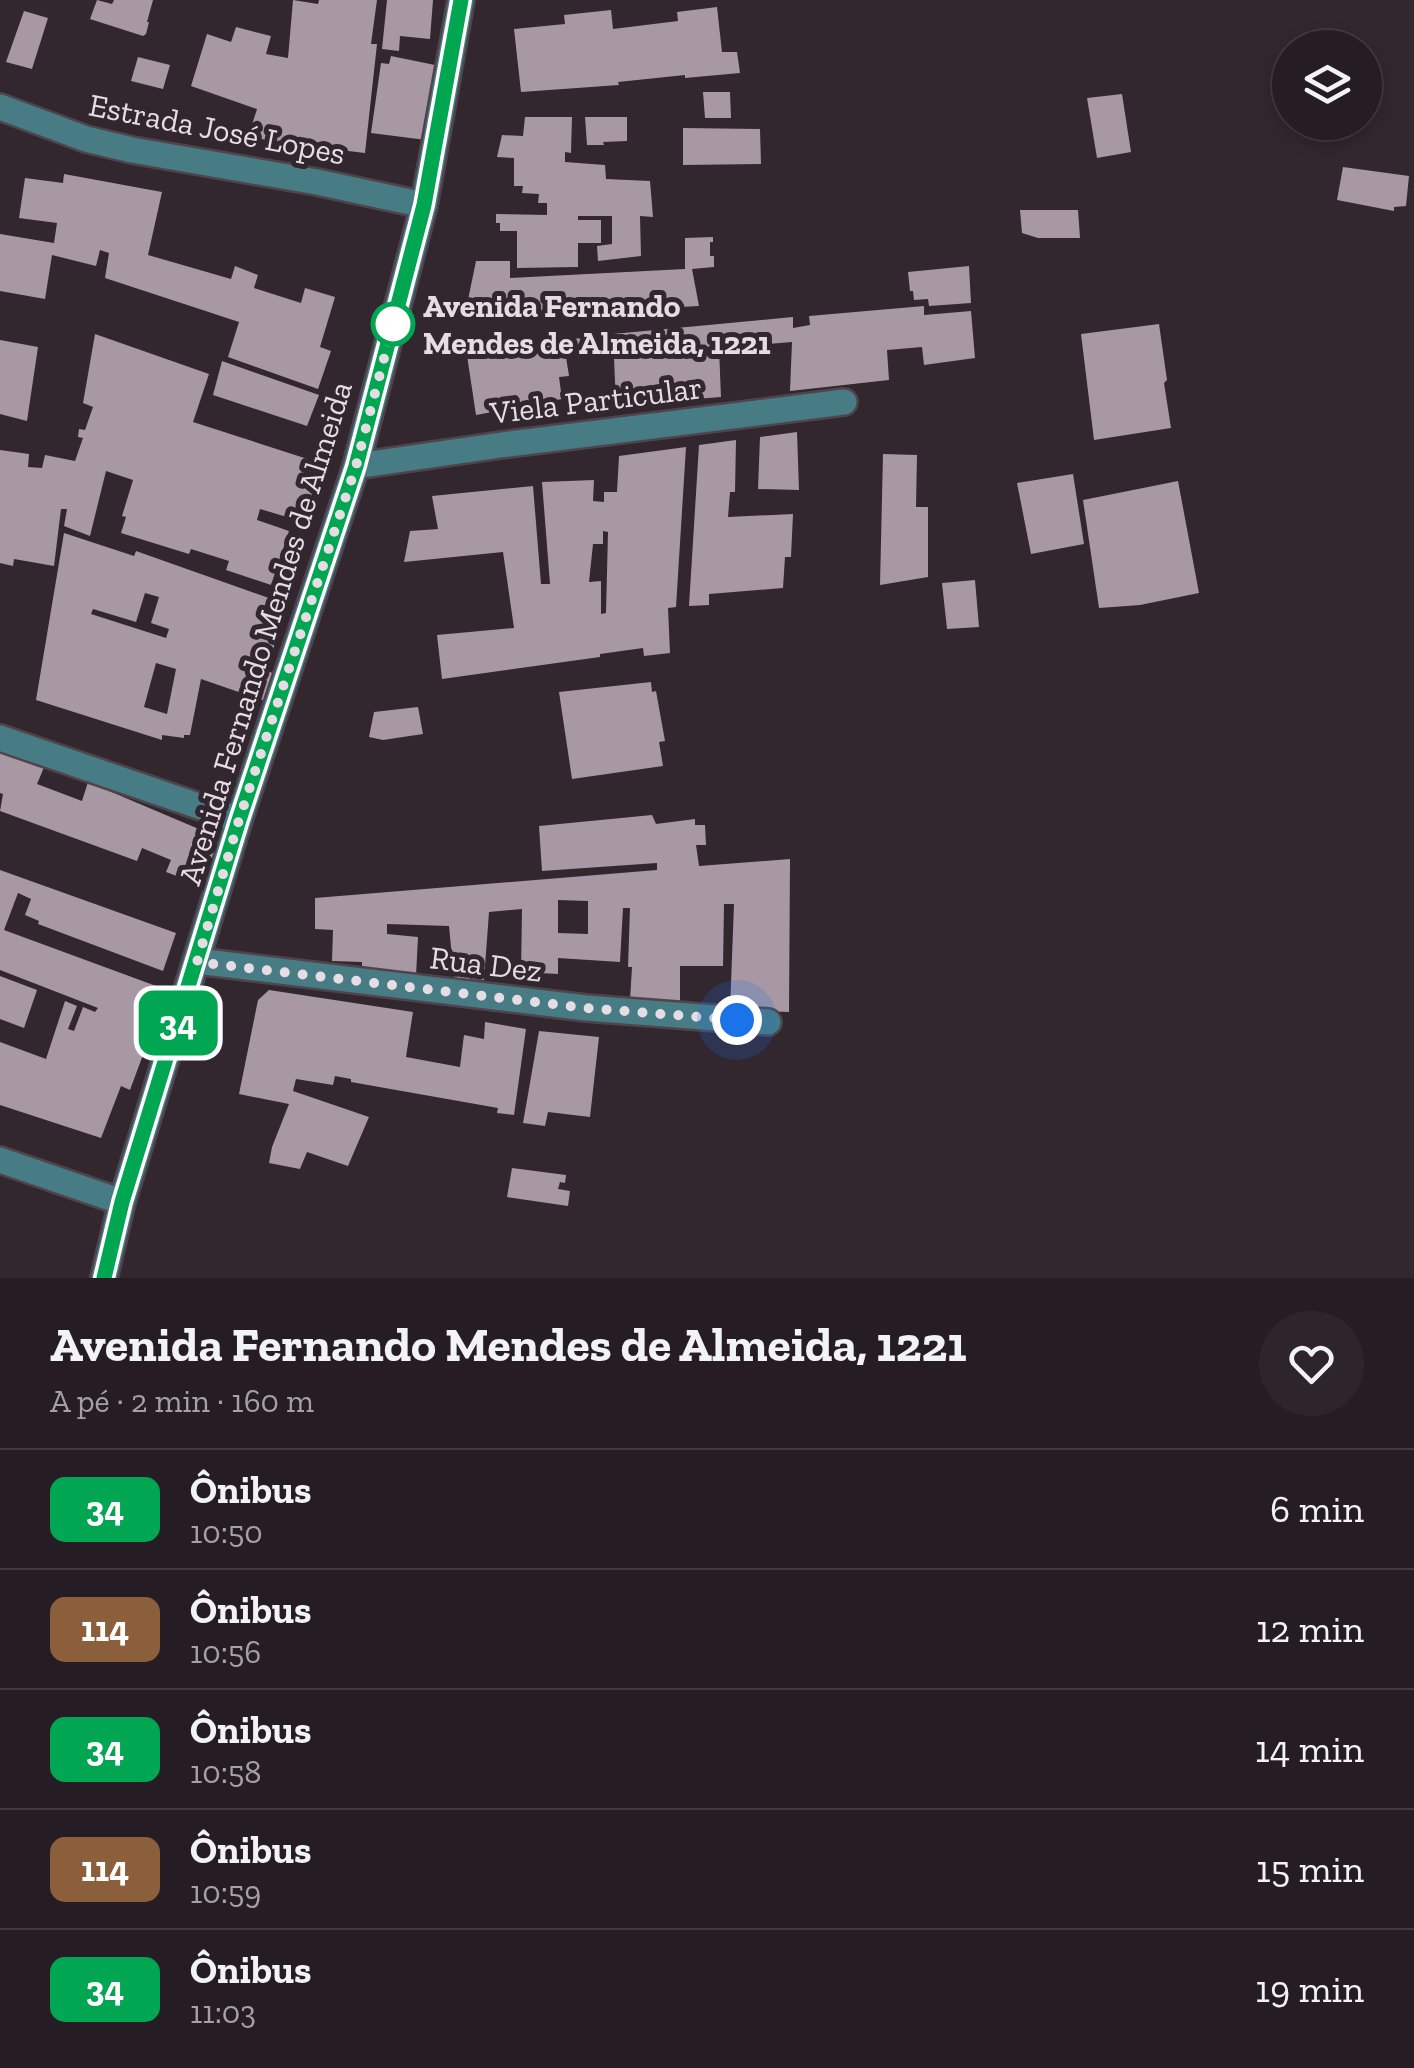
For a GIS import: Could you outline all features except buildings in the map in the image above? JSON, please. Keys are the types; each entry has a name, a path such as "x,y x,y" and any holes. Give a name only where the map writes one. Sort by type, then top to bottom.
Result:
{"street":[{"name":"Avenida Fernando Mendes de Almeida","path":"104,1278 122,1202 239,820 356,466 424,205 461,0"},
{"name":"Estrada José Lopes","path":"0,107 86,139 132,150 424,205"},
{"name":"Viela Particular","path":"356,466 844,402"},
{"path":"0,738 239,820"},
{"name":"Rua Dez","path":"197,962 586,1008 768,1022"},
{"path":"0,1160 122,1202"}],"bus line":[{"name":"34","path":"104,1278 122,1202 239,820 356,466 424,205 461,0"}],"place":[{"name":"Avenida Fernando Mendes de Almeida, 1221","path":"393,324"}],"route":[{"path":"393,324 356,466 239,820 197,962 586,1008 737,1020"}]}
